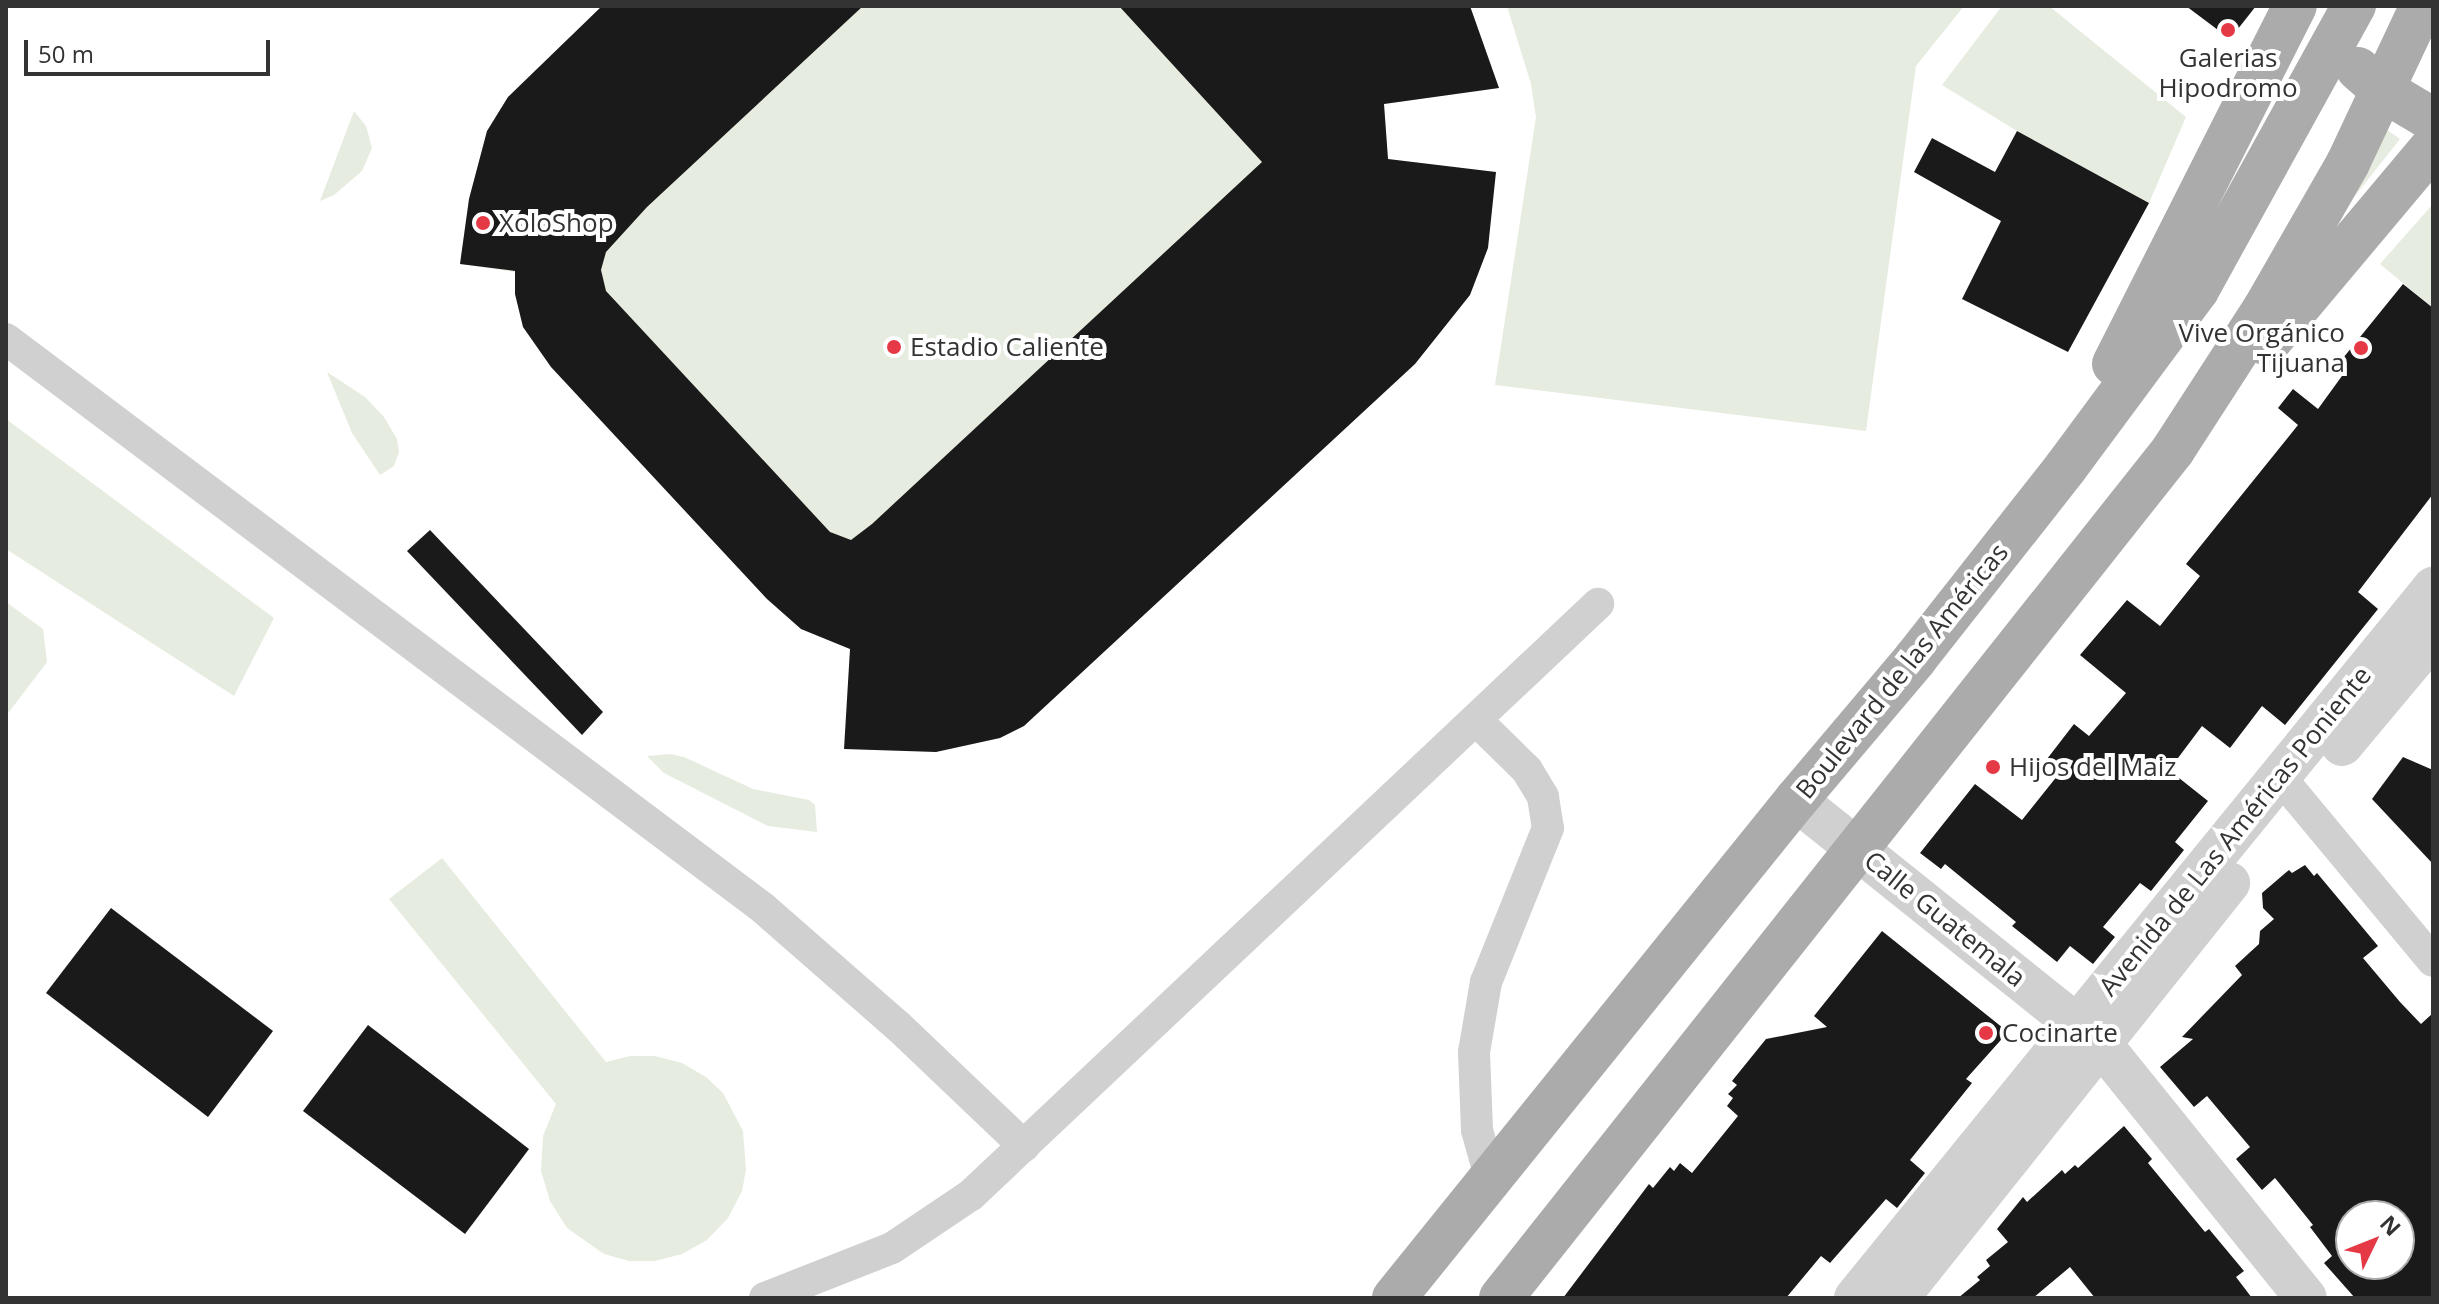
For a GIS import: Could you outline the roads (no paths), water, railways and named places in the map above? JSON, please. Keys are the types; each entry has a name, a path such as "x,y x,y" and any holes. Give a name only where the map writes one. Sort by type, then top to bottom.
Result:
{"main road":[{"name":"Boulevard de las Américas","path":"1395,1290 1915,659 2041,499 2197,290 2354,6"},
{"path":"2173,450 2244,343 2341,176 2422,6"},
{"path":"2041,499 2152,293 2293,11 2331,48 2381,89 2425,115 2433,116"},
{"path":"1501,1298 2173,450 2286,322 2433,146"}],"street":[{"path":"6,339 763,908 898,1026 1024,1146"},
{"name":"Avenida de Las Américas Poniente","path":"1888,1291 2088,1035 2289,787 2433,588"},
{"path":"765,1298 914,1236 971,1195 1598,604"},
{"name":"Avenida de Las Américas Poniente","path":"2289,787 2416,675 2433,636"},
{"path":"1477,721 1527,770 1543,797 1548,828 1510,917 1483,996 1474,1063 1477,1130 1490,1177"},
{"path":"2289,787 2433,961"},
{"name":"Calle Guatemala","path":"1796,800 2088,1035 2306,1298"}],"place":[{"name":"Galerias Hipodromo","path":"2228,30"},
{"name":"XoloShop","path":"483,223"},
{"name":"Estadio Caliente","path":"894,347"},
{"name":"Vive Orgánico Tijuana","path":"2361,348"},
{"name":"Hijos del Maiz","path":"1993,767"},
{"name":"Cocinarte","path":"1986,1033"}]}
